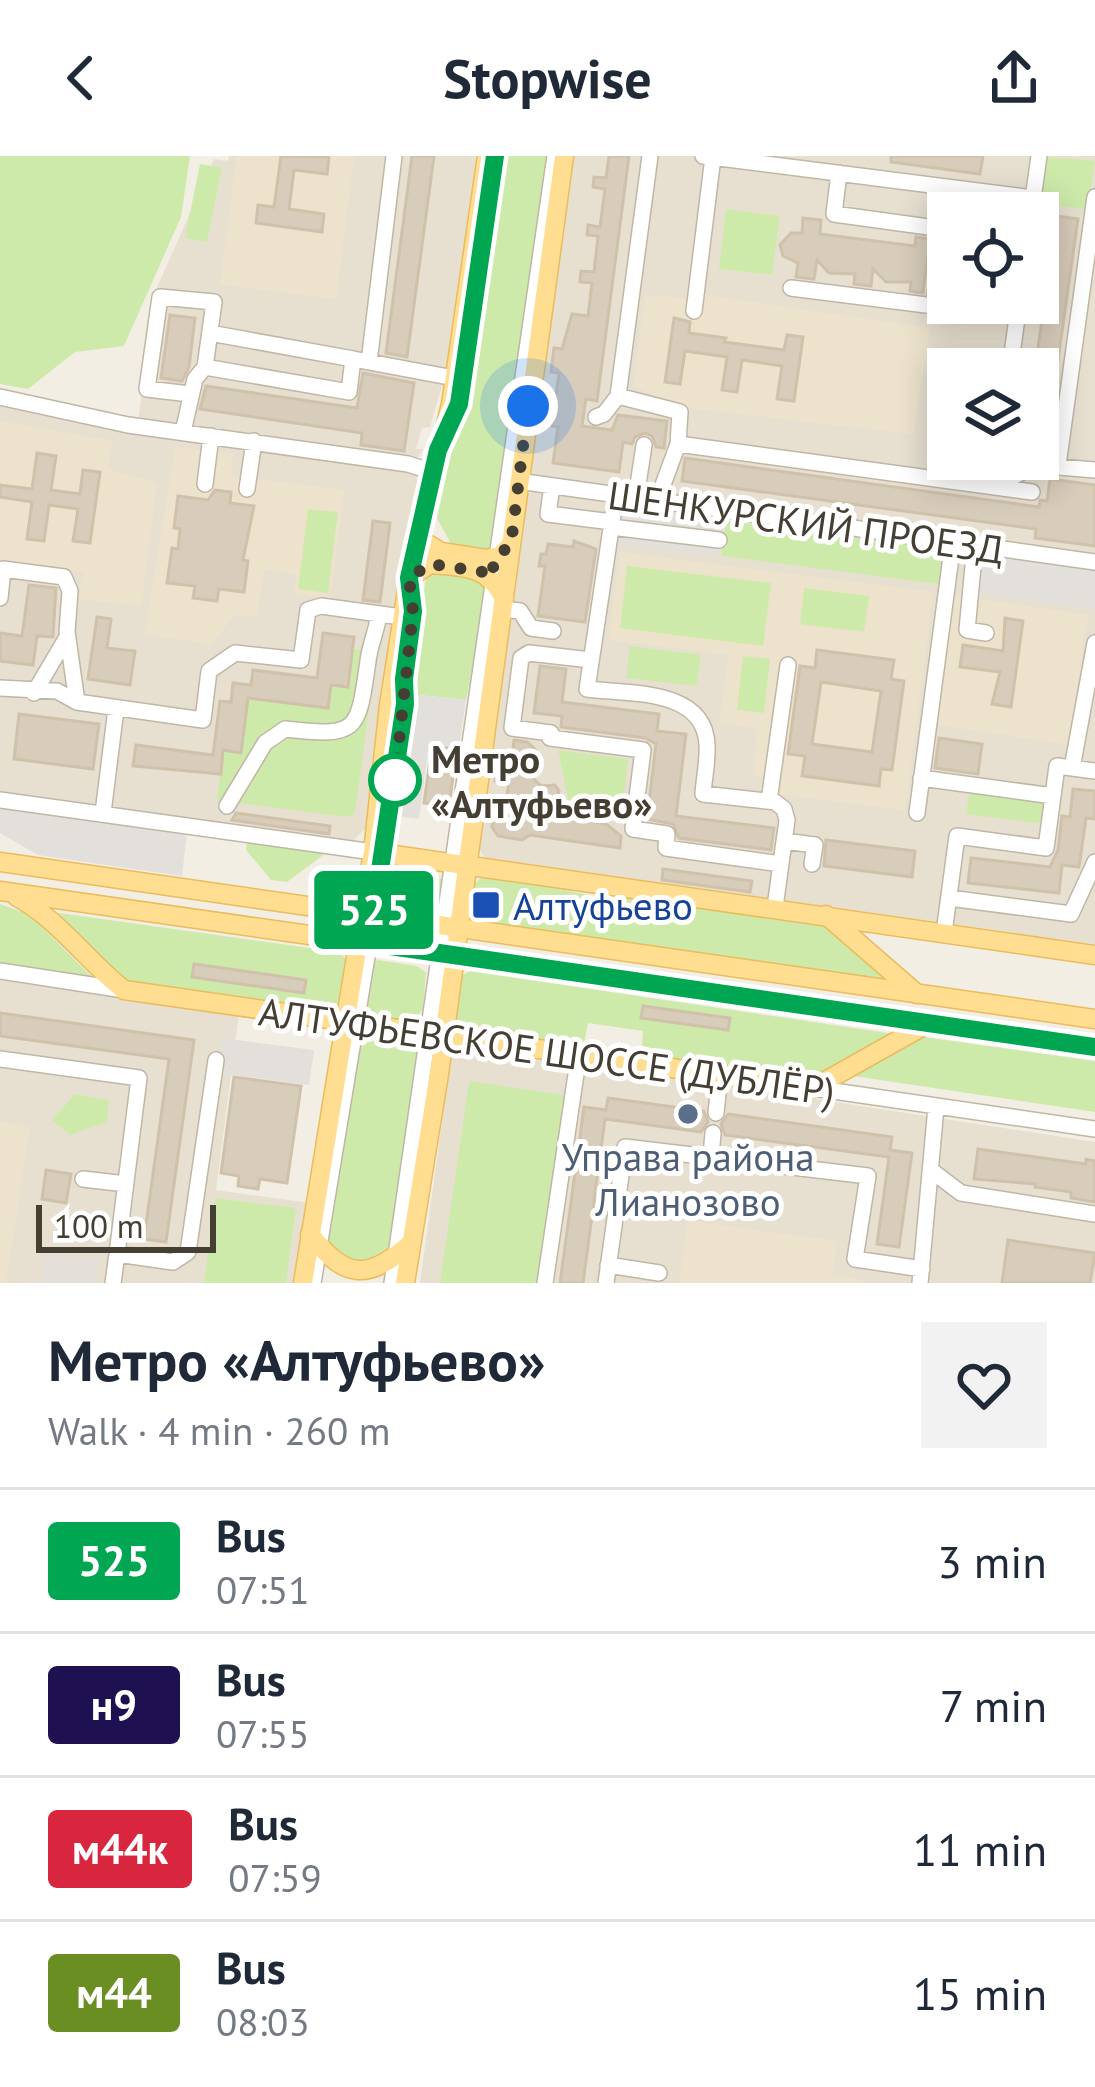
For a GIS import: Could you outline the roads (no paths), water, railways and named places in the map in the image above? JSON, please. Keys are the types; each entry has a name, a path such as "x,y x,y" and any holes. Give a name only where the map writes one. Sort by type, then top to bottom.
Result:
{"main road":[{"path":"303,1283 378,852 409,578 445,429 491,156"},
{"path":"405,1283 403,1250 504,604 559,156"},
{"path":"418,532 441,551 493,568"},
{"path":"409,578 430,564 484,572 493,568 511,544"},
{"path":"493,568 504,604"},
{"path":"378,852 1095,955"},
{"path":"0,862 1095,1019"},
{"path":"3,892 1095,1047"},
{"path":"3,892 35,907 124,990"},
{"path":"826,915 917,994"},
{"name":"АЛТУФЬЕВСКОЕ ШОССЕ (ДУБЛЁР)","path":"124,990 813,1088"},
{"path":"813,1088 927,1024"},
{"path":"314,1240 340,1265 361,1272 383,1266 403,1250"}],"street":[{"path":"206,367 349,392 361,361 394,156"},
{"path":"445,429 459,404 491,156"},
{"path":"460,863 493,568 559,156"},
{"path":"596,416 604,415 618,396 650,156"},
{"path":"703,156 954,192"},
{"path":"1034,192 1039,156"},
{"path":"694,310 712,157"},
{"path":"791,288 934,306 943,229 834,214 839,173"},
{"path":"1059,458 1095,197"},
{"path":"183,432 190,394 206,367 214,302 160,297 147,389 190,394"},
{"path":"210,333 454,378"},
{"path":"618,396 680,412 678,444 657,501"},
{"path":"0,397 128,425 407,464 433,472"},
{"path":"205,484 212,436"},
{"path":"247,489 254,441"},
{"path":"678,444 1032,492"},
{"path":"636,498 644,445"},
{"path":"1059,465 1095,470"},
{"path":"994,487 995,480"},
{"path":"994,487 1008,480"},
{"name":"ШЕНКУРСКИЙ ПРОЕЗД","path":"518,482 1095,562"},
{"path":"552,486 548,514 719,540"},
{"path":"616,495 587,689 676,700 704,727 703,794 769,801 784,809 775,907"},
{"path":"917,813 953,542"},
{"path":"976,545 967,630 986,633"},
{"path":"0,598 2,569 64,577 70,591 67,637 77,702"},
{"path":"0,800 378,852 405,704 413,611 409,578"},
{"path":"504,604 520,611 531,628 553,631"},
{"path":"0,688 57,692 77,702 203,720 209,671 235,653 302,660 308,610 321,606 403,617"},
{"path":"227,806 265,743 285,728 330,734 349,729 358,718 379,614"},
{"path":"455,745 464,741 472,678 481,656 500,632"},
{"path":"34,693 67,637"},
{"path":"1072,768 1087,734 1095,643"},
{"path":"591,660 529,653 521,658 512,728 551,733 550,739 643,750 633,830 668,834 666,848 781,864"},
{"path":"769,801 788,664"},
{"path":"103,813 116,709"},
{"path":"944,933 957,836 1046,848 1057,766 1095,771"},
{"path":"921,778 1053,796"},
{"path":"784,841 814,844 812,864"},
{"path":"0,852 27,866"},
{"path":"949,898 1071,914 1095,862"},
{"name":"АЛТУФЬЕВСКОЕ ШОССЕ (ДУБЛЁР)","path":"0,971 124,990"},
{"path":"545,1283 579,1054"},
{"path":"0,1059 139,1078 113,1283"},
{"path":"117,1254 173,1262 188,1252 216,1060"},
{"path":"716,1113 720,1075"},
{"name":"АЛТУФЬЕВСКОЕ ШОССЕ (ДУБЛЁР)","path":"813,1088 1095,1129"},
{"path":"605,1283 625,1147 868,1176 854,1259 921,1276 936,1107"},
{"path":"711,1156 713,1133"},
{"path":"932,1171 961,1193 1095,1214"},
{"path":"83,1179 126,1184"},
{"path":"313,1283 314,1240"},
{"path":"392,1283 403,1250"},
{"path":"608,1265 659,1273"}],"place":[{"name":"Метро «Алтуфьево»","path":"395,780"},
{"name":"Алтуфьево","path":"486,905"},
{"name":"Управа района Лианозово","path":"688,1114"}]}
